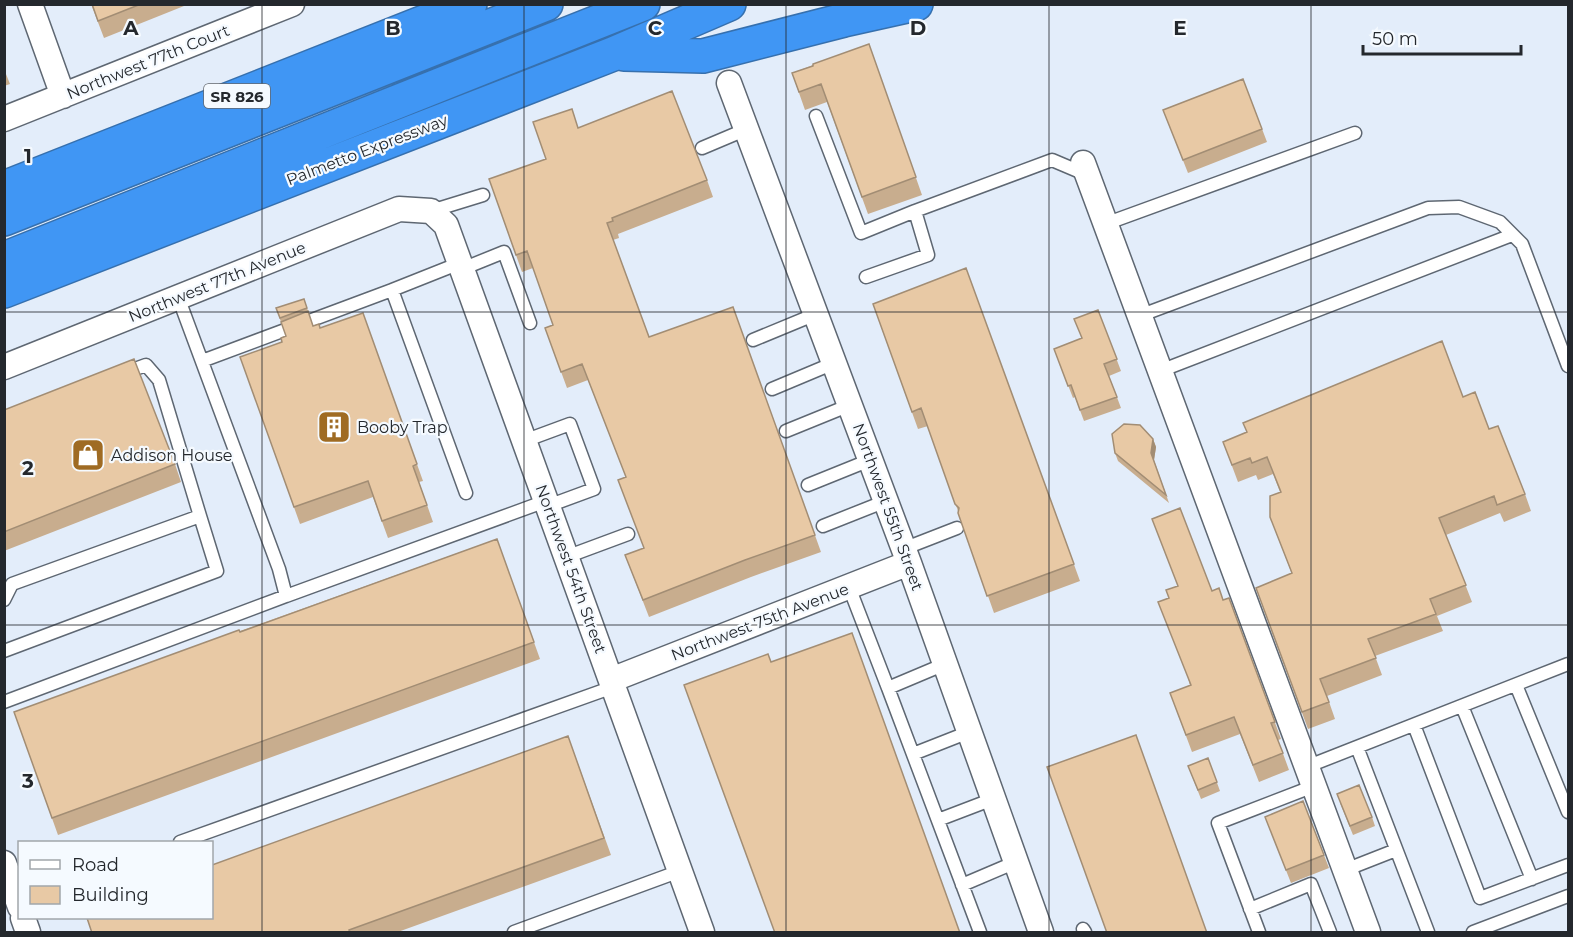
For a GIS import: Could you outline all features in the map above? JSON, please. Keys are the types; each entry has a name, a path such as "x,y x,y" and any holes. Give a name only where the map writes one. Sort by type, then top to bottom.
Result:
{"highway":[{"name":"SR 826","path":"4,188 470,4"},
{"path":"4,219 546,4"},
{"path":"4,259 643,4"},
{"name":"Palmetto Expressway","path":"4,291 613,54 729,4"},
{"path":"613,54 703,56 916,4"}],"street":[{"path":"30,4 63,96"},
{"name":"Northwest 77th Court","path":"4,119 291,4"},
{"name":"Northwest 55th Street","path":"729,83 886,501 1041,933"},
{"path":"1085,169 1368,933"},
{"name":"Northwest 77th Avenue","path":"4,367 399,209 431,211"},
{"name":"Northwest 54th Street","path":"431,211 446,225 702,933"},
{"name":"Northwest 75th Avenue","path":"612,684 849,587 906,556"},
{"path":"4,863 17,907"},
{"path":"22,919 28,933"}],"lane":[{"path":"816,116 861,233 1052,160 1085,169"},
{"path":"702,148 747,129"},
{"path":"1105,224 1355,133"},
{"path":"431,211 483,195"},
{"path":"1139,316 1428,208 1459,207 1500,222 1522,244 1569,366"},
{"path":"867,277 928,255 915,211"},
{"path":"1160,371 1512,235"},
{"path":"202,361 392,290 504,252 530,323"},
{"path":"392,290 466,493"},
{"path":"178,297 279,569 286,596"},
{"path":"753,340 816,314"},
{"path":"772,389 834,363"},
{"path":"4,651 218,571 159,380 146,365 113,377"},
{"path":"786,431 850,405"},
{"path":"4,702 286,596 594,489 570,424 524,441"},
{"path":"808,485 870,460"},
{"path":"823,526 886,501"},
{"path":"4,600 12,584 200,516"},
{"path":"906,556 957,528"},
{"path":"566,557 628,534"},
{"path":"849,587 980,933"},
{"path":"888,688 945,664"},
{"path":"1259,933 1218,823 1310,776 1358,747 1568,666"},
{"path":"185,841 612,684"},
{"path":"1516,685 1569,812"},
{"path":"1462,706 1532,879"},
{"path":"1414,725 1480,898 1569,865"},
{"path":"913,754 969,732"},
{"path":"1358,747 1428,933"},
{"path":"938,820 993,799"},
{"path":"1345,870 1396,850"},
{"path":"962,885 1016,862"},
{"path":"514,933 680,871"},
{"path":"1250,909 1311,884 1330,933"},
{"path":"1473,933 1569,896"}],"building":[{"path":"92,4 141,4 98,21"},
{"path":"869,44 916,177 862,197 821,84 799,92 792,73"},
{"path":"1243,79 1262,129 1183,160 1163,110"},
{"path":"672,91 707,180 612,218 613,221 607,223 649,337 733,307 815,535 643,600 625,555 644,548 618,480 626,477 582,364 561,372 545,328 553,325 527,251 516,255 489,179 546,159 533,122 572,109 578,128"},
{"path":"966,268 1074,564 987,596 958,513 959,508 955,504 921,408 912,412 873,304"},
{"path":"304,299 307,308 280,318 276,308"},
{"path":"1098,310 1117,359 1104,364 1117,397 1080,410 1054,349 1082,338 1074,319"},
{"name":"Booby Trap","path":"308,311 313,326 319,324 320,328 363,313 417,464 413,466 427,505 382,521 368,481 294,507 240,357 282,342 281,338 286,336 281,322"},
{"path":"1442,341 1463,397 1475,392 1489,429 1498,426 1525,494 1497,505 1494,496 1439,518 1466,585 1430,599 1436,614 1368,639 1376,658 1320,679 1329,702 1302,712 1256,588 1292,573 1270,517 1270,496 1281,492 1267,457 1252,463 1250,458 1232,465 1223,442 1247,432 1243,423"},
{"name":"Addison House","path":"134,359 175,464 4,532 4,410"},
{"path":"1124,424 1140,425 1153,439 1151,453 1166,495 1115,453 1112,434"},
{"path":"1180,508 1212,591 1219,588 1223,600 1229,598 1275,722 1271,723 1283,753 1253,765 1234,717 1186,735 1170,693 1191,685 1158,602 1169,598 1166,590 1178,586 1152,519"},
{"path":"497,539 534,642 52,818 14,712"},
{"path":"852,633 960,933 775,933 684,685 768,654 771,662"},
{"path":"1136,735 1207,933 1107,933 1047,767"},
{"path":"568,736 604,838 349,930 350,933 92,933 87,919 213,919 213,865"},
{"path":"1208,758 1217,782 1198,790 1188,766"},
{"path":"1359,785 1372,817 1350,826 1337,794"},
{"path":"1303,801 1324,855 1286,870 1265,817"}],"place":[{"name":"Booby Trap","path":"334,427"},
{"name":"Addison House","path":"88,455"}]}
